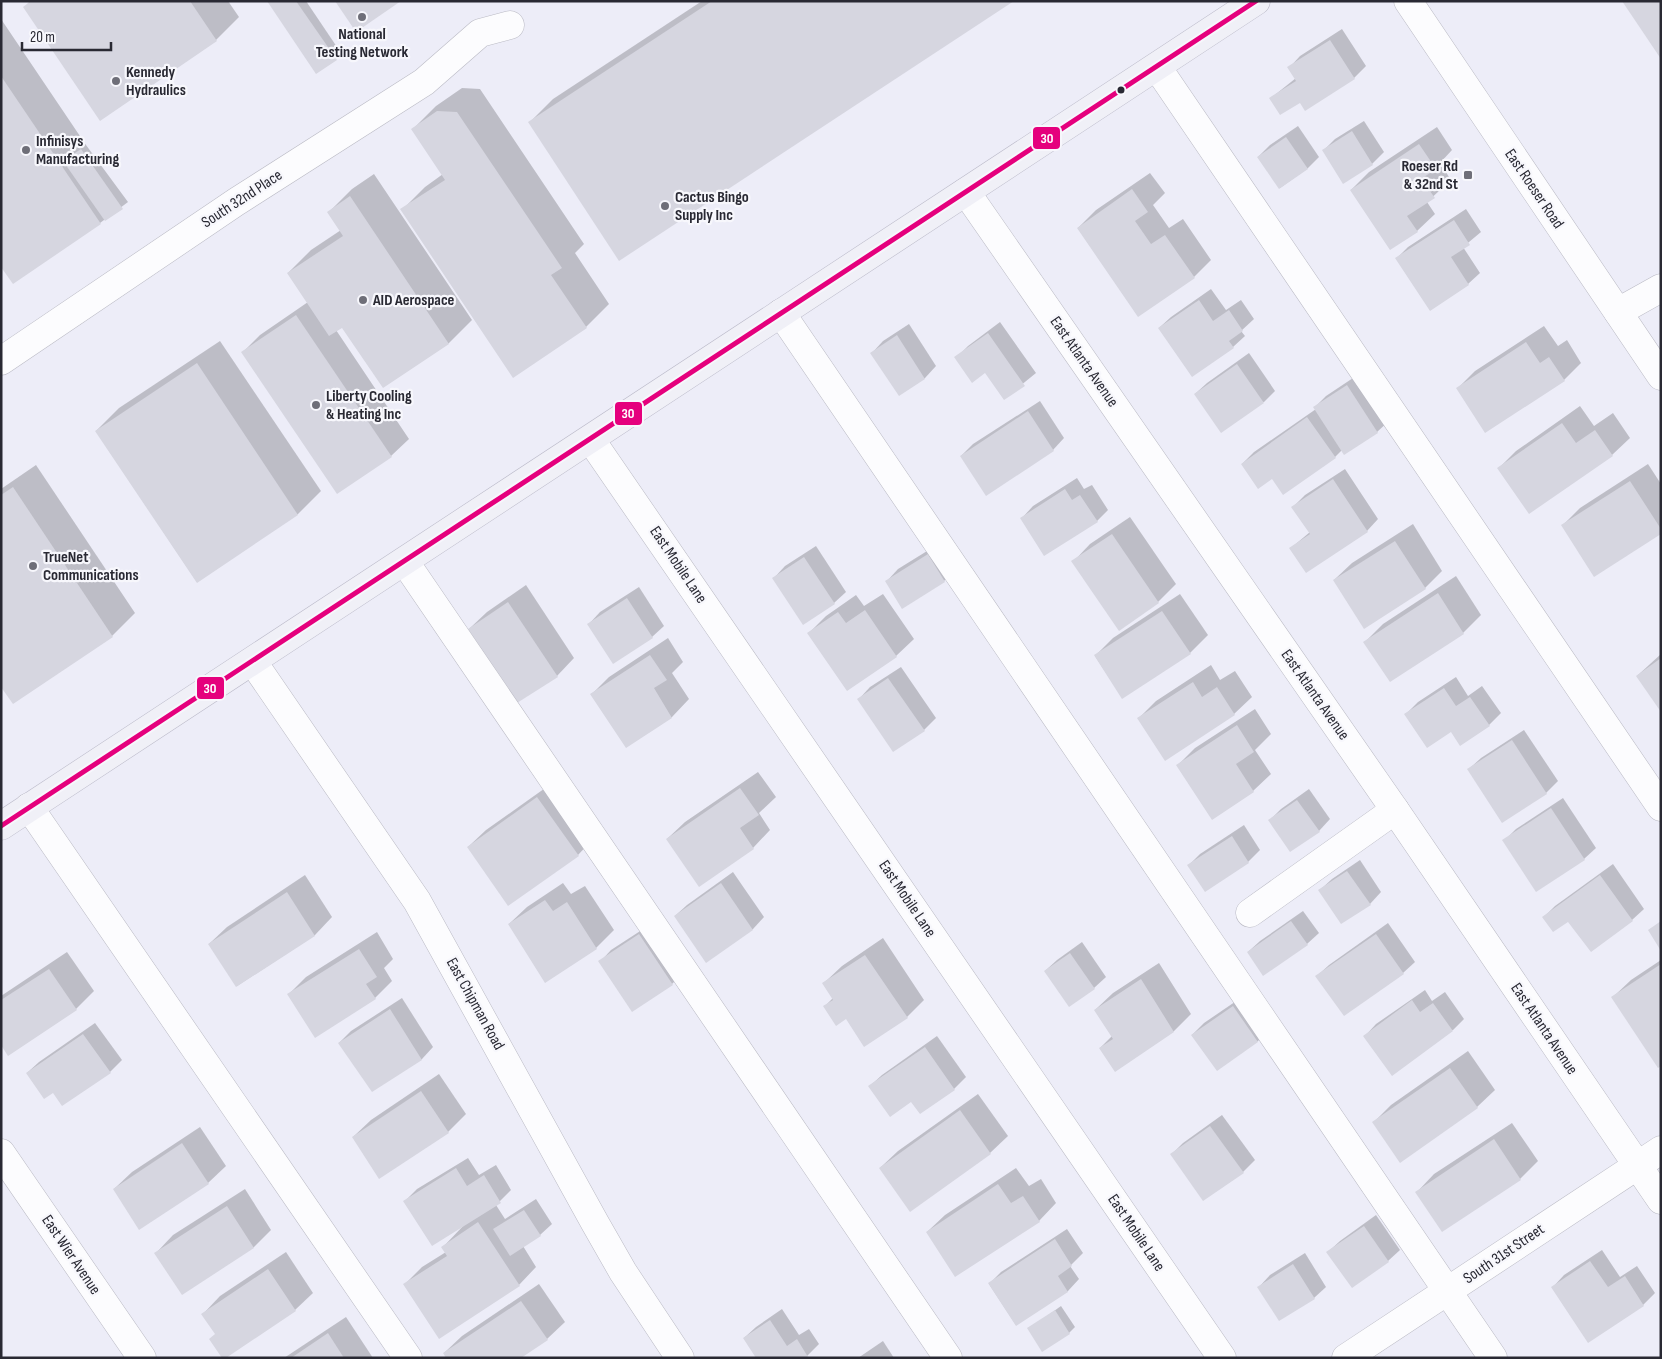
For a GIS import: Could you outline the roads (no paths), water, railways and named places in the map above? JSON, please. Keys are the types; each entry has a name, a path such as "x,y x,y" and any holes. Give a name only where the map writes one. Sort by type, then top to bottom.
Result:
{"main road":[{"path":"1,826 591,440 1256,1"}],"street":[{"name":"East Roeser Road","path":"1408,1 1661,376"},
{"name":"South 32nd Place","path":"1,361 236,202 424,82 480,33 510,26"},
{"path":"1157,67 1661,807"},
{"name":"East Atlanta Avenue","path":"966,192 1395,810 1661,1200"},
{"path":"1618,312 1661,288"},
{"path":"781,313 1493,1358"},
{"name":"East Mobile Lane","path":"591,440 1222,1358"},
{"path":"405,562 948,1358"},
{"name":"East Chipman Road","path":"253,662 417,901 600,1232 653,1319 680,1358"},
{"path":"29,807 408,1358"},
{"path":"1250,913 1395,810"},
{"name":"South 31st Street","path":"1346,1358 1661,1150"},
{"name":"East Wier Avenue","path":"1,1153 142,1358"}],"place":[{"name":"National Testing Network","path":"362,17"},
{"name":"Kennedy Hydraulics","path":"116,81"},
{"name":"Infinisys Manufacturing","path":"26,150"},
{"name":"Roeser Rd & 32nd St","path":"1468,175"},
{"name":"Cactus Bingo Supply Inc","path":"665,206"},
{"name":"AID Aerospace","path":"363,300"},
{"name":"Liberty Cooling & Heating Inc","path":"316,405"},
{"name":"TrueNet Communications","path":"33,566"}]}
